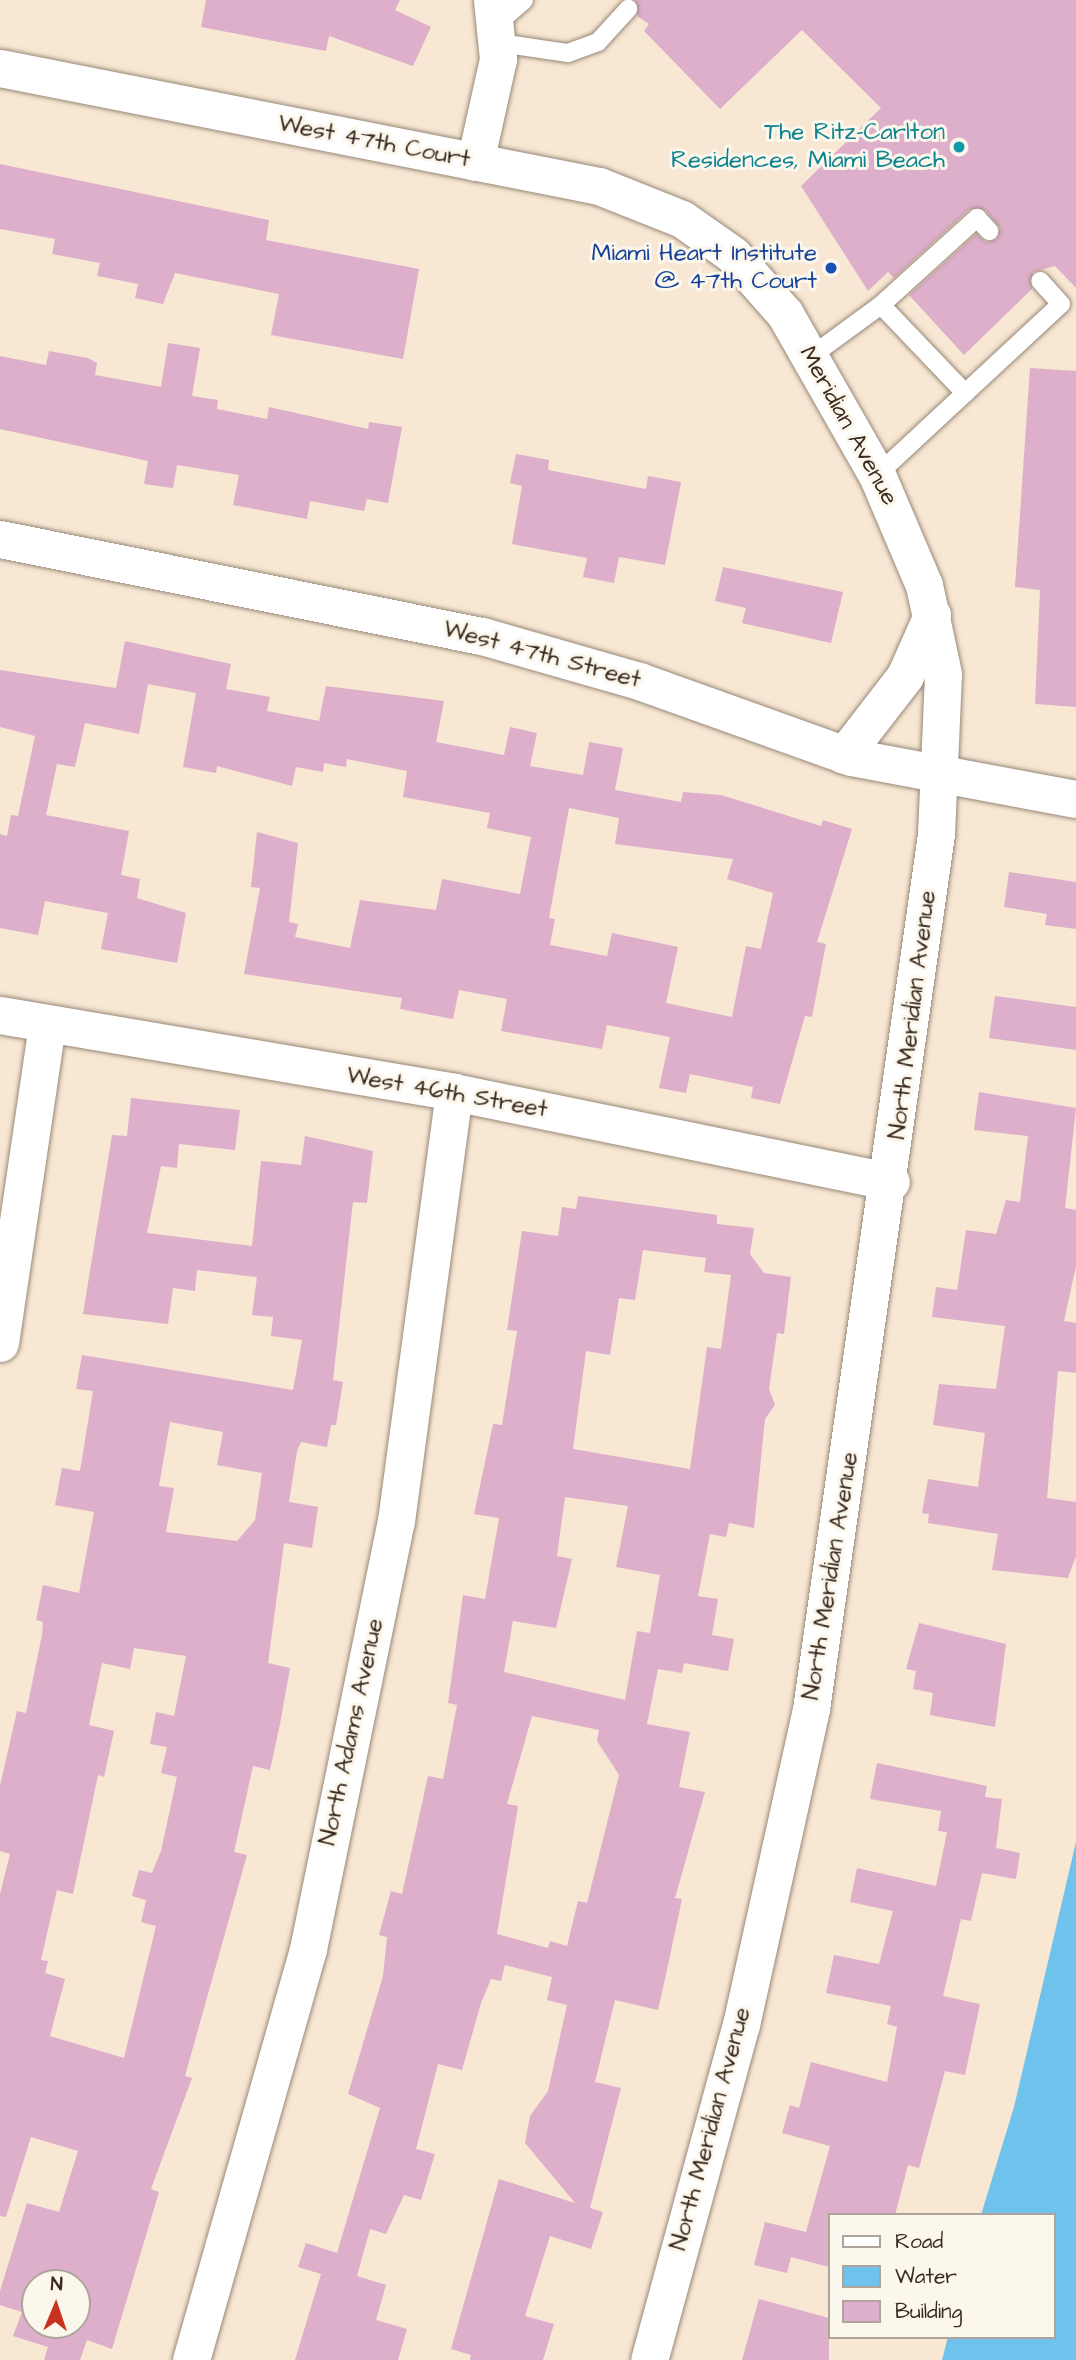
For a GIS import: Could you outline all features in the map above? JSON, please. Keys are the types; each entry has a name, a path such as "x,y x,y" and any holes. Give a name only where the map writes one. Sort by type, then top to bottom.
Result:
{"street":[{"path":"475,162 504,16"},
{"name":"West 47th Court","path":"0,68 475,162 639,199 733,255"},
{"name":"Meridian Avenue","path":"733,255 771,295 810,357 877,475 912,548 932,615 943,674 942,778"},
{"name":"West 47th Street","path":"0,539 514,644 844,755 942,778 1076,799"},
{"path":"844,755 905,676 932,615"},
{"name":"North Meridian Avenue","path":"649,2360 741,2024 811,1709 891,1182 942,778"},
{"name":"West 46th Street","path":"0,1015 454,1092 891,1182"},
{"path":"0,1343 47,1024"},
{"name":"North Adams Avenue","path":"191,2360 314,1922 396,1521 454,1092"}],"lane":[{"path":"504,16 568,53 598,42 628,9"},
{"path":"810,357 881,305 977,218 989,231"},
{"path":"877,475 1061,304 1040,281"},
{"path":"881,305 965,393"}],"water":[{"path":"1076,1842 1076,2360 942,2360 947,2339 1055,2339 1055,2213 982,2213 1014,2107"}],"building":[{"path":"206,0 400,0 395,10 431,27 413,66 329,36 326,51 201,27"},
{"name":"The Ritz-Carlton Residences, Miami Beach","path":"635,0 1076,0 1076,288 1055,266 1033,272 1032,289 964,355 909,295 976,234 986,242 997,239 1000,228 985,210 970,209 894,278 888,272 868,291 801,186 881,108 802,30 720,109 644,31 649,24 637,16"},
{"path":"0,164 269,220 266,240 419,269 403,359 271,335 279,294 175,273 163,304 135,298 138,284 97,276 100,263 52,254 55,239 0,229"},
{"path":"168,343 200,348 192,396 218,400 217,409 267,419 269,407 368,429 369,422 402,427 388,503 367,499 364,511 310,501 307,519 233,505 239,475 177,465 173,488 144,484 148,461 0,429 0,356 46,365 49,351 88,358 97,363 95,375 161,387"},
{"path":"1030,368 1076,371 1076,707 1035,704 1040,590 1015,587"},
{"path":"516,454 549,460 548,470 646,489 648,476 681,482 665,565 619,557 614,583 583,577 587,558 512,544 522,486 510,483"},
{"path":"723,567 843,592 831,643 742,623 746,608 715,601"},
{"path":"125,641 231,664 226,689 270,697 267,711 319,721 326,686 444,701 436,742 504,755 510,727 537,733 530,766 583,775 589,742 623,748 615,790 681,802 683,792 721,795 821,826 823,820 852,829 817,942 826,944 812,1017 805,1016 780,1104 751,1098 753,1087 690,1074 686,1093 659,1088 670,1037 607,1025 602,1049 501,1031 507,999 459,990 453,1019 400,1009 402,998 244,974 260,888 251,887 257,832 298,843 289,922 298,924 295,937 350,948 360,900 436,910 442,879 520,894 531,837 487,828 490,813 403,797 407,771 347,759 346,767 324,763 323,772 296,767 292,786 217,766 216,773 183,767 196,693 148,684 139,734 85,723 75,767 57,764 46,815 129,831 121,875 140,879 137,898 186,913 177,963 101,949 108,913 45,901 38,935 0,928 0,834 7,836 11,815 18,816 35,736 0,727 0,670 116,688","holes":["569,808 619,818 615,844 733,859 727,879 773,893 761,949 746,946 732,1017 666,1003 678,947 612,933 607,956 550,945 555,919 549,918"]},
{"path":"1009,872 1076,882 1076,929 1045,925 1047,914 1004,907"},
{"path":"995,996 1076,1007 1076,1050 989,1038"},
{"path":"979,1092 1076,1108 1065,1208 1076,1210 1076,1266 1064,1321 1076,1323 1076,1373 1058,1371 1047,1498 1076,1502 1076,1556 1068,1578 992,1570 998,1534 928,1523 929,1514 922,1513 928,1479 978,1487 985,1433 933,1425 939,1384 996,1389 1005,1326 932,1317 936,1287 957,1290 966,1230 996,1234 1006,1200 1020,1202 1028,1136 974,1130"},
{"path":"131,1098 240,1110 235,1150 179,1144 177,1168 161,1166 147,1233 252,1246 261,1161 301,1165 305,1136 373,1151 367,1203 353,1202 333,1380 343,1382 336,1425 331,1425 327,1447 301,1442 297,1451 289,1502 318,1507 312,1548 284,1543 268,1663 290,1668 280,1724 270,1770 253,1766 234,1852 247,1855 185,2076 192,2078 151,2189 159,2192 112,2349 87,2340 80,2360 44,2360 48,2347 23,2339 91,2339 91,2269 21,2269 21,2312 0,2305 0,2291 27,2203 59,2212 78,2151 31,2137 6,2217 0,2216 0,1894 10,1854 0,1851 0,1786 17,1711 26,1713 42,1635 43,1622 36,1620 43,1585 79,1593 94,1512 55,1505 62,1468 80,1471 93,1391 76,1389 82,1355 293,1390 302,1340 271,1336 273,1317 252,1315 257,1277 197,1270 195,1291 173,1288 168,1324 83,1314 112,1135 127,1136","holes":["170,1422 223,1432 217,1465 262,1473 255,1520 237,1541 166,1532 174,1488 159,1486","134,1648 186,1656 174,1716 156,1712 150,1744 167,1747 161,1773 177,1777 161,1851 152,1873 139,1870 132,1896 146,1900 141,1922 156,1926 124,2058 50,2036 65,1979 45,1973 48,1961 41,1960 57,1890 73,1894 98,1775 104,1777 114,1731 89,1725 102,1663 130,1669"]},
{"path":"578,1196 717,1215 717,1224 754,1228 750,1254 764,1273 791,1277 784,1334 777,1333 769,1389 775,1405 765,1419 754,1528 729,1523 726,1537 710,1534 698,1596 718,1599 712,1635 734,1639 728,1671 684,1663 682,1673 658,1669 647,1724 690,1732 679,1787 705,1792 675,1898 682,1899 658,2010 615,2000 595,2082 621,2088 590,2208 603,2212 591,2249 550,2236 525,2316 554,2324 543,2360 470,2360 471,2355 451,2349 499,2179 575,2203 525,2143 530,2116 548,2091 567,2005 547,2000 552,1977 505,1965 501,1981 491,1979 481,2003 462,2070 438,2064 416,2149 435,2154 421,2200 404,2195 386,2234 370,2229 357,2276 386,2285 376,2320 407,2329 398,2360 295,2360 321,2274 298,2267 306,2243 337,2253 380,2108 348,2094 383,1976 387,1937 379,1935 391,1891 402,1894 428,1776 443,1779 457,1705 448,1703 463,1595 485,1599 499,1518 474,1514 493,1424 502,1425 517,1331 507,1330 522,1231 558,1236 562,1207 576,1209","holes":["643,1250 706,1258 704,1272 731,1275 721,1349 707,1347 690,1469 573,1449 586,1351 610,1355 619,1298 635,1300","565,1497 628,1506 616,1567 660,1575 650,1633 637,1631 625,1700 504,1672 513,1621 556,1628 572,1559 557,1556","532,1716 599,1730 597,1741 619,1775 587,1903 578,1901 567,1946 550,1941 548,1948 497,1934 518,1806 507,1804"]},
{"path":"919,1623 1006,1644 995,1727 930,1715 933,1693 913,1689 916,1671 906,1669"},
{"path":"877,1763 987,1786 985,1797 1002,1799 996,1848 1020,1853 1016,1879 982,1873 971,1921 961,1919 943,1996 980,2004 965,2075 945,2071 919,2168 908,2165 896,2213 828,2213 828,2267 791,2257 787,2273 754,2265 765,2222 806,2232 830,2146 782,2133 790,2105 799,2108 811,2062 887,2082 897,2027 887,2024 891,2006 826,1993 834,1955 879,1964 893,1911 850,1902 857,1868 936,1886 947,1832 938,1831 941,1811 870,1799"},
{"path":"759,2299 828,2318 829,2360 742,2360"},
{"path":"21,2315 21,2339 13,2336"}],"place":[{"name":"The Ritz-Carlton Residences, Miami Beach","path":"959,147"},
{"name":"Miami Heart Institute @ 47th Court","path":"831,268"}]}
